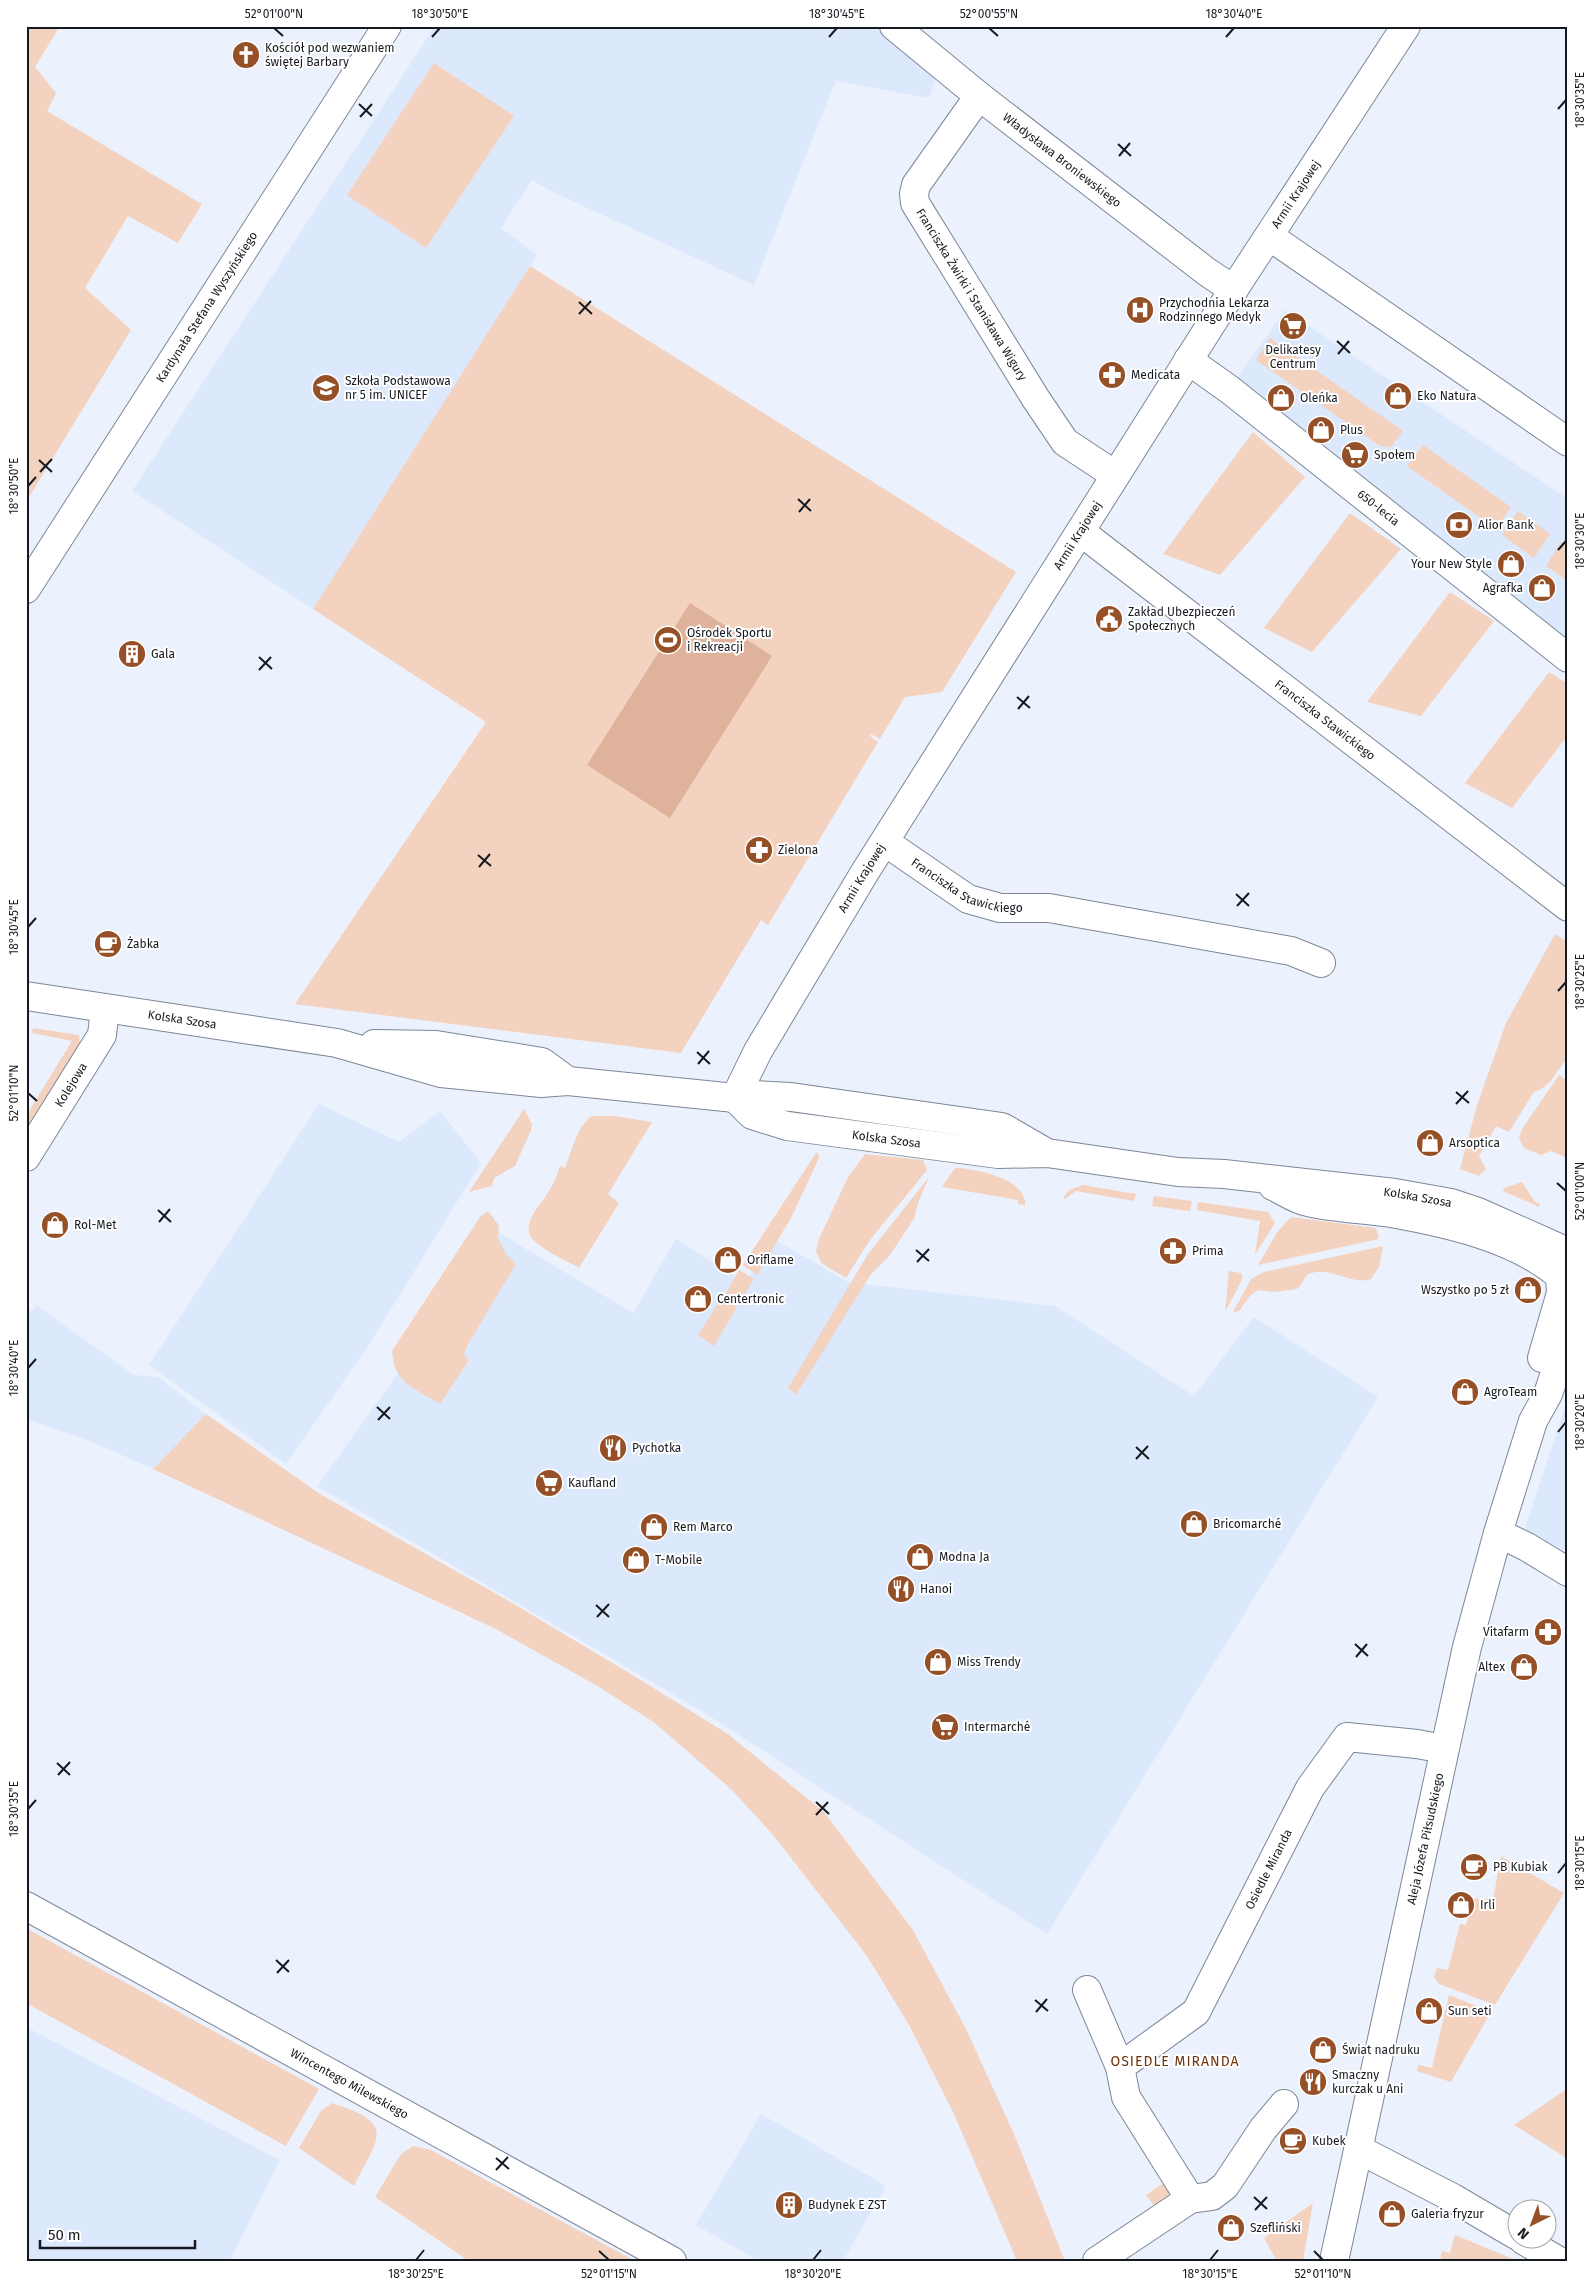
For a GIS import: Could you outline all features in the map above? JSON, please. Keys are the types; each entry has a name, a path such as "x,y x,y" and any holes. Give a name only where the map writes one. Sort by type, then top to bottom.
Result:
{"street":[{"name":"Kardynała Stefana Wyszyńskiego","path":"26,589 387,26"},
{"name":"Władysława Broniewskiego","path":"894,26 979,96 1207,272 1234,290"},
{"name":"Armii Krajowej","path":"735,1098 758,1051 885,842 1082,532 1115,475 1188,360 1406,26"},
{"name":"Franciszka Żwirki i Stanisława Wigury","path":"979,96 916,185 915,203 1036,399 1065,442 1115,475"},
{"path":"1269,236 1568,442"},
{"name":"650-lecia","path":"1188,360 1230,390 1568,658"},
{"name":"Franciszka Stawickiego","path":"1082,532 1568,907"},
{"name":"Franciszka Stawickiego","path":"885,842 968,899 1000,908 1049,908 1291,951 1321,963"},
{"name":"Kolska Szosa","path":"26,996 337,1044 441,1073 541,1083 568,1081 735,1098 752,1095 791,1097 1002,1128 1046,1153"},
{"name":"Kolejowa","path":"26,1157 102,1035 105,1009"},
{"name":"Armii Krajowej","path":"671,1090 698,1086 734,1071 758,1051"},
{"name":"Kolska Szosa","path":"758,1051 763,1075 773,1089 791,1097"},
{"name":"Kolska Szosa","path":"735,1098 752,1115 787,1126 998,1154 1046,1153 1178,1172 1224,1174 1260,1179 1306,1202 1390,1213 1472,1231 1548,1266 1566,1267"},
{"name":"Aleja Józefa Piłsudskiego","path":"1533,1421 1533,1389 1561,1293 1566,1267"},
{"name":"Aleja Józefa Piłsudskiego","path":"1334,2261 1467,1648 1498,1533 1533,1421 1548,1394 1568,1334"},
{"path":"1498,1533 1527,1547 1568,1572"},
{"name":"Osiedle Miranda","path":"1120,2067 1196,2012 1310,1788 1347,1737 1417,1744 1444,1749"},
{"name":"Wincentego Milewskiego","path":"26,1906 672,2261"},
{"path":"1087,1990 1120,2067 1126,2097 1190,2199"},
{"path":"1097,2261 1190,2199 1212,2196 1225,2186 1263,2128 1284,2104"},
{"path":"1358,2149 1436,2189 1506,2230"},
{"path":"1540,2250 1559,2261"}],"shaded area":[{"path":"26,26 60,26 35,67 56,93 47,111 202,204 178,243 128,216 85,288 131,330 26,502"},
{"name":"Szkoła Podstawowa nr 5 im. UNICEF","path":"435,26 875,26 935,79 929,98 836,81 754,285 553,192 532,180 501,228 537,255 313,609 132,491"},
{"path":"434,63 514,116 426,248 347,195"},
{"name":"Ośrodek Sportu i Rekreacji","path":"530,266 1016,572 942,692 905,697 880,739 871,734 870,736 878,742 768,925 761,920 681,1053 295,1004 486,722 313,609"},
{"path":"1285,310 1568,499 1568,642 1231,387"},
{"path":"1270,338 1403,431 1391,447 1380,446 1256,360"},
{"path":"1253,432 1305,477 1220,575 1163,554"},
{"path":"1423,445 1511,507 1496,529 1407,466"},
{"path":"1518,511 1550,534 1534,558 1502,535"},
{"path":"1350,513 1401,549 1312,652 1264,628"},
{"path":"1561,542 1568,547 1568,581 1546,566"},
{"path":"1450,592 1494,621 1421,716 1367,702"},
{"path":"690,603 772,656 670,818 587,765"},
{"path":"1549,672 1568,684 1568,735 1512,808 1465,783"},
{"path":"1555,934 1568,942 1568,1056 1551,1081 1540,1090 1534,1092 1509,1132 1496,1126 1479,1156 1486,1169 1479,1176 1460,1169 1477,1105 1506,1023"},
{"path":"33,1028 79,1035 80,1045 26,1135 26,1116 72,1041 32,1033"},
{"path":"1559,1075 1568,1081 1568,1155 1565,1157 1551,1151 1541,1155 1524,1148 1519,1138 1522,1129"},
{"path":"319,1104 399,1142 440,1111 481,1163 367,1348 286,1464 149,1365"},
{"path":"524,1109 532,1124 515,1166 494,1178 492,1186 469,1192"},
{"path":"592,1116 614,1116 652,1122 608,1194 619,1203 579,1268 538,1244 532,1238 529,1224 535,1211 549,1191 560,1166 565,1168 582,1126"},
{"path":"816,1153 818,1153 819,1158 791,1218 757,1275 743,1265"},
{"path":"865,1154 923,1160 927,1170 870,1240 846,1278 821,1263 816,1251 819,1239 848,1177"},
{"path":"955,1168 975,1170 1009,1182 1018,1188 1023,1196 1025,1205 1018,1204 1018,1200 942,1187"},
{"path":"929,1177 918,1202 915,1217 890,1255 871,1274 796,1395 788,1388 868,1254"},
{"path":"1522,1182 1535,1202 1540,1204 1539,1207 1503,1191 1504,1188"},
{"path":"1083,1185 1136,1194 1134,1201 1076,1191 1065,1199 1063,1198 1069,1190"},
{"path":"1154,1196 1192,1201 1190,1211 1152,1206"},
{"path":"1198,1202 1268,1212 1275,1223 1255,1255 1260,1221 1197,1210"},
{"path":"488,1211 498,1224 499,1233 497,1236 506,1254 516,1264 467,1346 464,1354 469,1360 440,1404 414,1389 401,1378 394,1362 392,1351 480,1217"},
{"path":"1291,1217 1376,1228 1379,1239 1258,1265 1278,1231"},
{"path":"499,1233 633,1313 676,1239 745,1283 774,1239 848,1282 1055,1306 1194,1396 1254,1317 1378,1397 1047,1934 703,1712 317,1486"},
{"path":"1383,1246 1379,1267 1371,1279 1356,1280 1332,1273 1317,1272 1307,1275 1297,1289 1274,1292 1258,1290 1250,1296 1239,1311 1233,1312 1251,1279 1264,1272"},
{"path":"739,1270 754,1279 739,1304 725,1295"},
{"path":"1229,1271 1241,1273 1243,1278 1225,1312"},
{"path":"725,1300 737,1307 714,1346 698,1335 719,1302"},
{"path":"36,1305 134,1375 158,1377 206,1414 153,1469 88,1440 26,1419 26,1309 32,1311"},
{"path":"1568,1398 1568,1559 1524,1531"},
{"path":"206,1414 320,1494 507,1600 728,1734 824,1812 913,1930 966,2029 1014,2134 1065,2261 1017,2261 953,2112 909,2025 867,1956 774,1836 732,1790 655,1723 599,1687 496,1629 153,1469"},
{"path":"1501,1856 1564,1893 1495,2005 1439,1984 1434,1977 1437,1968 1448,1970 1460,1924 1466,1925 1474,1898 1493,1900"},
{"path":"26,1928 319,2089 286,2146 26,2003"},
{"path":"1449,1995 1491,2012 1451,2082 1417,2071 1418,2065 1432,2068"},
{"path":"26,2027 280,2160 230,2261 26,2261"},
{"path":"1568,2088 1568,2159 1514,2125"},
{"path":"332,2103 366,2118 374,2125 377,2134 370,2155 354,2186 299,2148 321,2111"},
{"path":"761,2114 886,2186 843,2261 759,2261 696,2225"},
{"path":"413,2146 431,2150 635,2261 469,2261 375,2197 401,2154"},
{"path":"1168,2180 1170,2190 1168,2196 1155,2207 1146,2195"},
{"path":"1313,2203 1303,2261 1277,2261 1264,2238"},
{"path":"1455,2235 1518,2261 1440,2261 1442,2251 1450,2253"}],"place":[{"name":"Kościół pod wezwaniem świętej Barbary","path":"246,55"},
{"name":"Przychodnia Lekarza Rodzinnego Medyk","path":"1140,310"},
{"name":"Delikatesy Centrum","path":"1293,326"},
{"name":"Medicata","path":"1112,375"},
{"name":"Szkoła Podstawowa nr 5 im. UNICEF","path":"326,388"},
{"name":"Eko Natura","path":"1398,396"},
{"name":"Oleńka","path":"1281,398"},
{"name":"Plus","path":"1321,430"},
{"name":"Społem","path":"1355,455"},
{"name":"Alior Bank","path":"1459,525"},
{"name":"Your New Style","path":"1511,564"},
{"name":"Agrafka","path":"1542,588"},
{"name":"Zakład Ubezpieczeń Społecznych","path":"1109,619"},
{"name":"Ośrodek Sportu i Rekreacji","path":"668,640"},
{"name":"Gala","path":"132,654"},
{"name":"Zielona","path":"759,850"},
{"name":"Żabka","path":"108,944"},
{"name":"Arsoptica","path":"1430,1143"},
{"name":"Rol-Met","path":"55,1225"},
{"name":"Prima","path":"1173,1251"},
{"name":"Oriflame","path":"728,1260"},
{"name":"Wszystko po 5 zł","path":"1528,1290"},
{"name":"Centertronic","path":"698,1299"},
{"name":"AgroTeam","path":"1465,1392"},
{"name":"Pychotka","path":"613,1448"},
{"name":"Kaufland","path":"549,1483"},
{"name":"Bricomarché","path":"1194,1524"},
{"name":"Rem Marco","path":"654,1527"},
{"name":"Modna Ja","path":"920,1557"},
{"name":"T-Mobile","path":"636,1560"},
{"name":"Hanoi","path":"901,1589"},
{"name":"Vitafarm","path":"1548,1632"},
{"name":"Miss Trendy","path":"938,1662"},
{"name":"Altex","path":"1524,1667"},
{"name":"Intermarché","path":"945,1727"},
{"name":"PB Kubiak","path":"1474,1867"},
{"name":"Irli","path":"1461,1905"},
{"name":"Sun seti","path":"1429,2011"},
{"name":"Świat nadruku","path":"1323,2050"},
{"name":"Smaczny kurczak u Ani","path":"1313,2082"},
{"name":"Kubek","path":"1293,2141"},
{"name":"Budynek E ZST","path":"789,2205"},
{"name":"Galeria fryzur","path":"1392,2214"},
{"name":"Szefliński","path":"1231,2228"}],"district":[{"name":"OSIEDLE MIRANDA","path":"1175,2061"}]}
